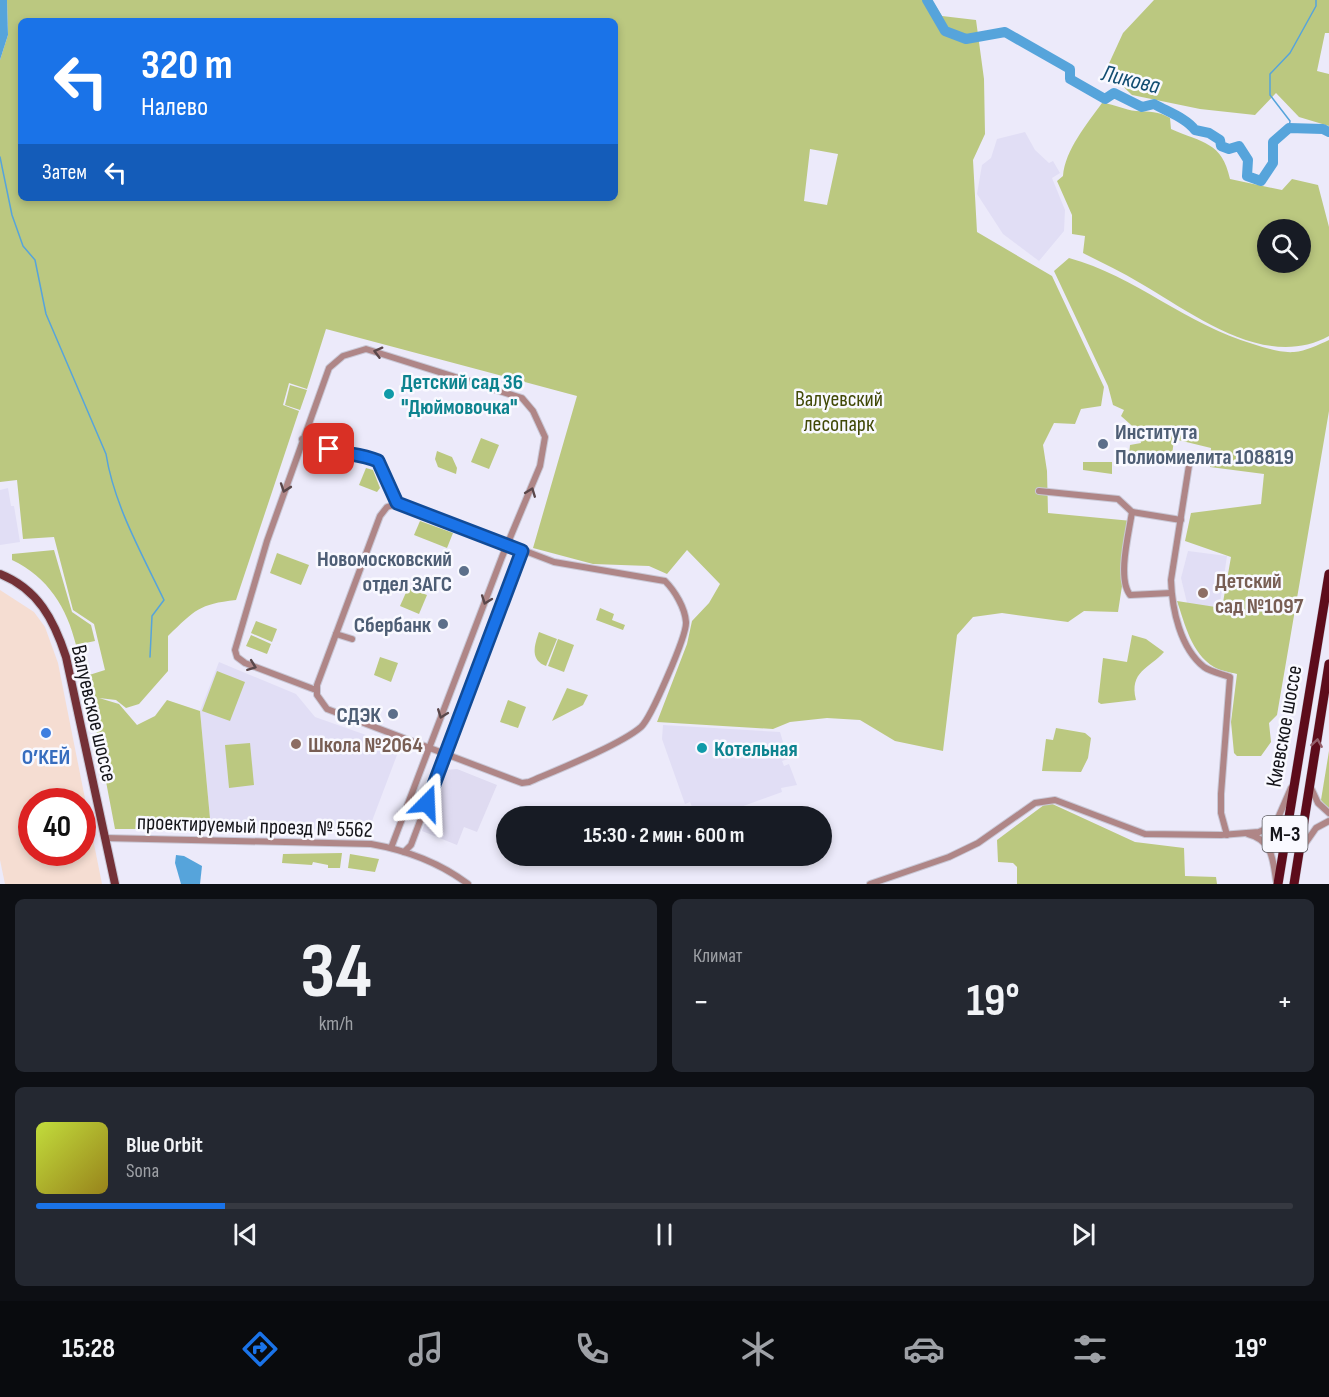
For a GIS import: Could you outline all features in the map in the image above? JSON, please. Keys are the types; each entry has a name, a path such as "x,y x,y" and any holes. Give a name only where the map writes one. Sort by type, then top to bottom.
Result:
{"highway":[{"name":"Киевское шоссе","path":"1277,884 1329,574"},
{"name":"Киевское шоссе","path":"1294,884 1329,664"}],"main road":[{"name":"Валуевское шоссе","path":"0,574 21,585 36,598 55,625 66,657 115,884"}],"street":[{"path":"316,690 380,516 387,507 397,503 507,545 522,551 589,570 661,579 669,585 682,608 686,622 683,638 645,722 626,737 529,782 510,779 430,747 337,715 323,705 316,690 245,663 235,654 235,642 245,610 302,439 329,368 343,356 366,349 517,395 526,402 539,419 544,437 544,450 535,482 507,545 430,747 391,848"},
{"path":"302,439 347,455 357,452 378,461 397,503"},
{"path":"1190,459 1171,580 1171,593 1187,650 1205,668 1230,677 1221,794 1221,813 1227,835"},
{"path":"1039,491 1118,499 1132,512 1181,520"},
{"path":"1132,512 1124,580 1128,592 1130,595 1171,593"},
{"path":"404,852 411,845 522,551"},
{"path":"336,633 352,639"},
{"path":"1311,782 1315,799 1329,813"},
{"path":"870,884 949,857 978,843 1035,803 1045,800 1055,800 1145,834 1193,837 1227,835 1264,831 1274,823 1293,784"},
{"path":"1298,860 1312,832 1329,821"},
{"path":"1245,833 1262,840 1270,849 1277,884"},
{"name":"проектируемый проезд № 5562","path":"105,838 360,843 404,852 436,865 468,884"}],"shaded area":[{"path":"1025,132 1035,150 1049,163 1053,161 1060,173 1052,178 1065,210 1064,231 1039,261 1003,234 977,194 982,165 991,158 997,139"},
{"path":"8,488 11,506 14,506 20,542 0,545 0,490"},
{"name":"Детский сад №1097","path":"1188,551 1227,556 1219,610 1188,607 1181,578"},
{"path":"0,590 34,612 45,627 58,663 83,788 18,788 18,866 96,866 96,854 102,884 5,884 0,860"},
{"name":"Школа №2064","path":"219,662 296,694 315,717 400,747 369,829 211,829 200,711"},
{"path":"663,725 780,732 788,759 782,761 784,766 789,764 797,785 781,788 782,792 744,806 692,806 690,802 685,804 662,739"},
{"path":"457,769 497,785 477,832 464,827 457,845 422,831 445,770"}],"green space":[{"name":"Валуевский лесопарк","path":"7,0 932,0 942,16 976,20 984,79 985,134 973,160 977,232 1052,276 1104,387 1101,406 1081,409 1075,424 1054,423 1043,445 1047,471 1048,513 1132,521 1118,612 1084,611 1068,622 1002,613 973,617 957,635 943,751 895,741 860,720 827,718 790,722 773,729 657,722 687,644 692,621 709,603 720,584 687,550 667,574 649,566 593,564 533,548 577,396 326,329 307,389 289,383 283,405 299,411 236,600 205,606 168,636 168,671 139,704 126,708 116,700 99,698 119,704 137,725 155,716 167,700 200,711 211,829 115,829 86,676 105,670 94,624 73,610 54,537 23,539 17,480 0,482 0,60 8,35","holes":["810,149 838,154 827,205 804,201"]},
{"path":"1154,0 1329,0 1329,33 1325,33 1317,71 1329,74 1329,126 1299,117 1276,93 1255,115 1200,109 1132,95 1106,70 1123,33"},
{"path":"1102,103 1154,112 1170,118 1171,129 1210,145 1222,158 1230,179 1282,190 1292,179 1318,185 1329,227 1329,336 1305,345 1280,347 1255,343 1207,323 1133,279 1083,253 1085,236 1072,234 1072,215 1057,181 1063,176 1072,147"},
{"path":"1069,258 1116,276 1206,325 1253,344 1278,351 1294,352 1329,340 1329,411 1277,715 1269,723 1271,742 1261,756 1237,756 1234,753 1231,722 1237,674 1216,668 1200,654 1186,628 1177,601 1222,608 1231,557 1185,541 1191,513 1261,504 1264,474 1210,467 1211,448 1174,439 1171,464 1129,455 1130,445 1141,443 1139,432 1121,416 1124,410 1113,405 1108,386 1054,271"},
{"path":"290,385 307,390 300,410 285,405"},
{"path":"481,438 499,445 489,469 471,462"},
{"path":"437,451 452,457 457,468 456,474 438,467 435,459"},
{"path":"1083,462 1112,462 1112,474 1083,470"},
{"path":"366,468 373,470 380,488 377,492 359,485"},
{"path":"420,521 453,533 447,548 414,535"},
{"path":"54,550 72,612 91,625 95,641 76,645 67,618 54,595 36,575 12,560 12,554"},
{"path":"277,553 309,565 301,585 270,573"},
{"path":"408,588 427,595 419,614 400,606"},
{"path":"600,608 614,614 612,620 625,625 623,630 596,620"},
{"path":"256,621 277,629 272,642 251,633"},
{"path":"539,632 557,639 546,666 535,656"},
{"path":"251,635 271,644 267,654 246,646"},
{"path":"1132,635 1146,639 1164,652 1138,677 1135,683 1136,700 1101,704 1098,702 1103,658 1127,662"},
{"path":"558,639 574,645 564,672 548,666"},
{"path":"380,657 398,663 391,682 374,675"},
{"path":"217,671 245,682 230,721 202,711"},
{"path":"567,688 588,695 583,705 552,721"},
{"path":"508,700 526,707 518,728 500,722"},
{"path":"1056,728 1085,733 1091,738 1088,758 1081,772 1042,771 1046,739 1053,740"},
{"path":"250,743 254,785 229,788 225,745"},
{"path":"1329,751 1329,810 1321,800"},
{"path":"1048,802 1135,842 1184,848 1185,876 1216,877 1217,884 1017,884 1017,867 1013,863 998,862 997,840"},
{"path":"342,853 340,868 328,868 328,865 313,862 312,865 282,863 283,854"},
{"path":"350,854 379,859 375,872 348,868"}],"water":[{"path":"0,0 7,0 8,35 0,60"},
{"path":"176,855 184,856 202,866 200,884 181,884 175,863"}],"waterway":[{"name":"Ликова","path":"927,0 945,31 966,39 1005,32 1070,69 1070,79 1105,99 1114,93 1142,107 1154,104 1182,119 1195,130 1209,133 1220,140 1221,146 1229,149 1239,146 1248,160 1247,176 1261,181 1273,163 1273,142 1289,128 1323,129 1329,132"},
{"path":"1289,128 1290,121 1270,95 1270,74 1290,53 1316,6 1316,0"},
{"path":"0,157 12,215 23,246 35,260 46,314 106,454 122,510 164,600 152,616 150,657"}],"place":[{"name":"Детский сад 36 \"Дюймовочка\"","path":"389,394"},
{"name":"Института Полиомиелита 108819","path":"1103,444"},
{"name":"Новомосковский отдел ЗАГС","path":"464,571"},
{"name":"Детский сад №1097","path":"1203,593"},
{"name":"Сбербанк","path":"443,624"},
{"name":"СДЭК","path":"393,714"},
{"name":"О’КЕЙ","path":"46,733"},
{"name":"Школа №2064","path":"296,744"},
{"name":"Котельная","path":"702,748"}],"route":[{"path":"329,449 347,455 357,452 378,461 397,503 522,551 427,803"}]}
